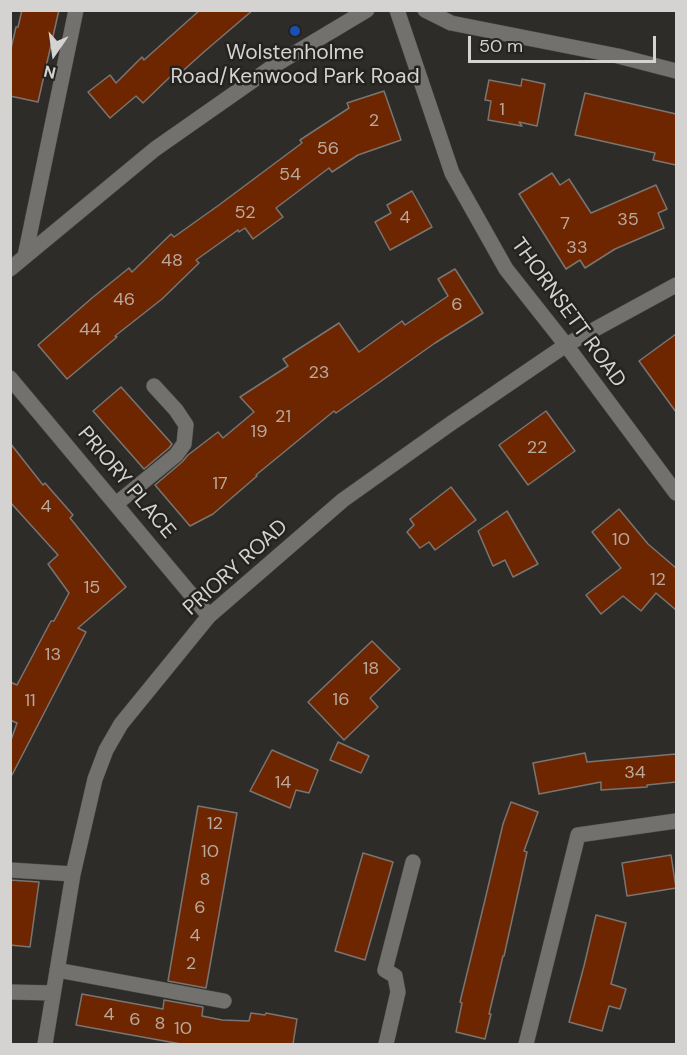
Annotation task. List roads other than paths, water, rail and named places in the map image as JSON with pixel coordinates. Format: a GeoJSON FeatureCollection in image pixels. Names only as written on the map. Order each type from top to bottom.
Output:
{"type":"FeatureCollection","features":[{"type":"Feature","properties":{"kind":"street"},"geometry":{"type":"LineString","coordinates":[[25,256],[76,10]]}},
{"type":"Feature","properties":{"kind":"street"},"geometry":{"type":"LineString","coordinates":[[10,269],[155,149],[276,65],[367,10]]}},
{"type":"Feature","properties":{"kind":"street","name":"THORNSETT ROAD"},"geometry":{"type":"LineString","coordinates":[[397,10],[452,173],[506,269],[566,345],[676,493]]}},
{"type":"Feature","properties":{"kind":"street"},"geometry":{"type":"LineString","coordinates":[[425,10],[451,22],[618,56],[676,71]]}},
{"type":"Feature","properties":{"kind":"street","name":"PRIORY ROAD"},"geometry":{"type":"LineString","coordinates":[[45,1044],[73,874],[95,779],[106,750],[121,724],[209,616],[343,500],[450,424],[566,345],[676,285]]}},
{"type":"Feature","properties":{"kind":"street","name":"PRIORY PLACE"},"geometry":{"type":"LineString","coordinates":[[10,378],[209,616]]}},
{"type":"Feature","properties":{"kind":"street"},"geometry":{"type":"LineString","coordinates":[[116,504],[176,455],[184,444],[186,425],[154,386]]}},
{"type":"Feature","properties":{"kind":"street"},"geometry":{"type":"LineString","coordinates":[[526,1044],[578,835],[676,821]]}},
{"type":"Feature","properties":{"kind":"street"},"geometry":{"type":"LineString","coordinates":[[386,1044],[398,992],[395,976],[386,970],[413,862]]}},
{"type":"Feature","properties":{"kind":"street"},"geometry":{"type":"LineString","coordinates":[[10,870],[73,874]]}},
{"type":"Feature","properties":{"kind":"street"},"geometry":{"type":"LineString","coordinates":[[57,970],[224,1001]]}},
{"type":"Feature","properties":{"kind":"street"},"geometry":{"type":"LineString","coordinates":[[10,992],[53,993]]}},
{"type":"Feature","properties":{"kind":"place","name":"Wolstenholme Road/Kenwood Park Road"},"geometry":{"type":"Point","coordinates":[295,31]}}]}
